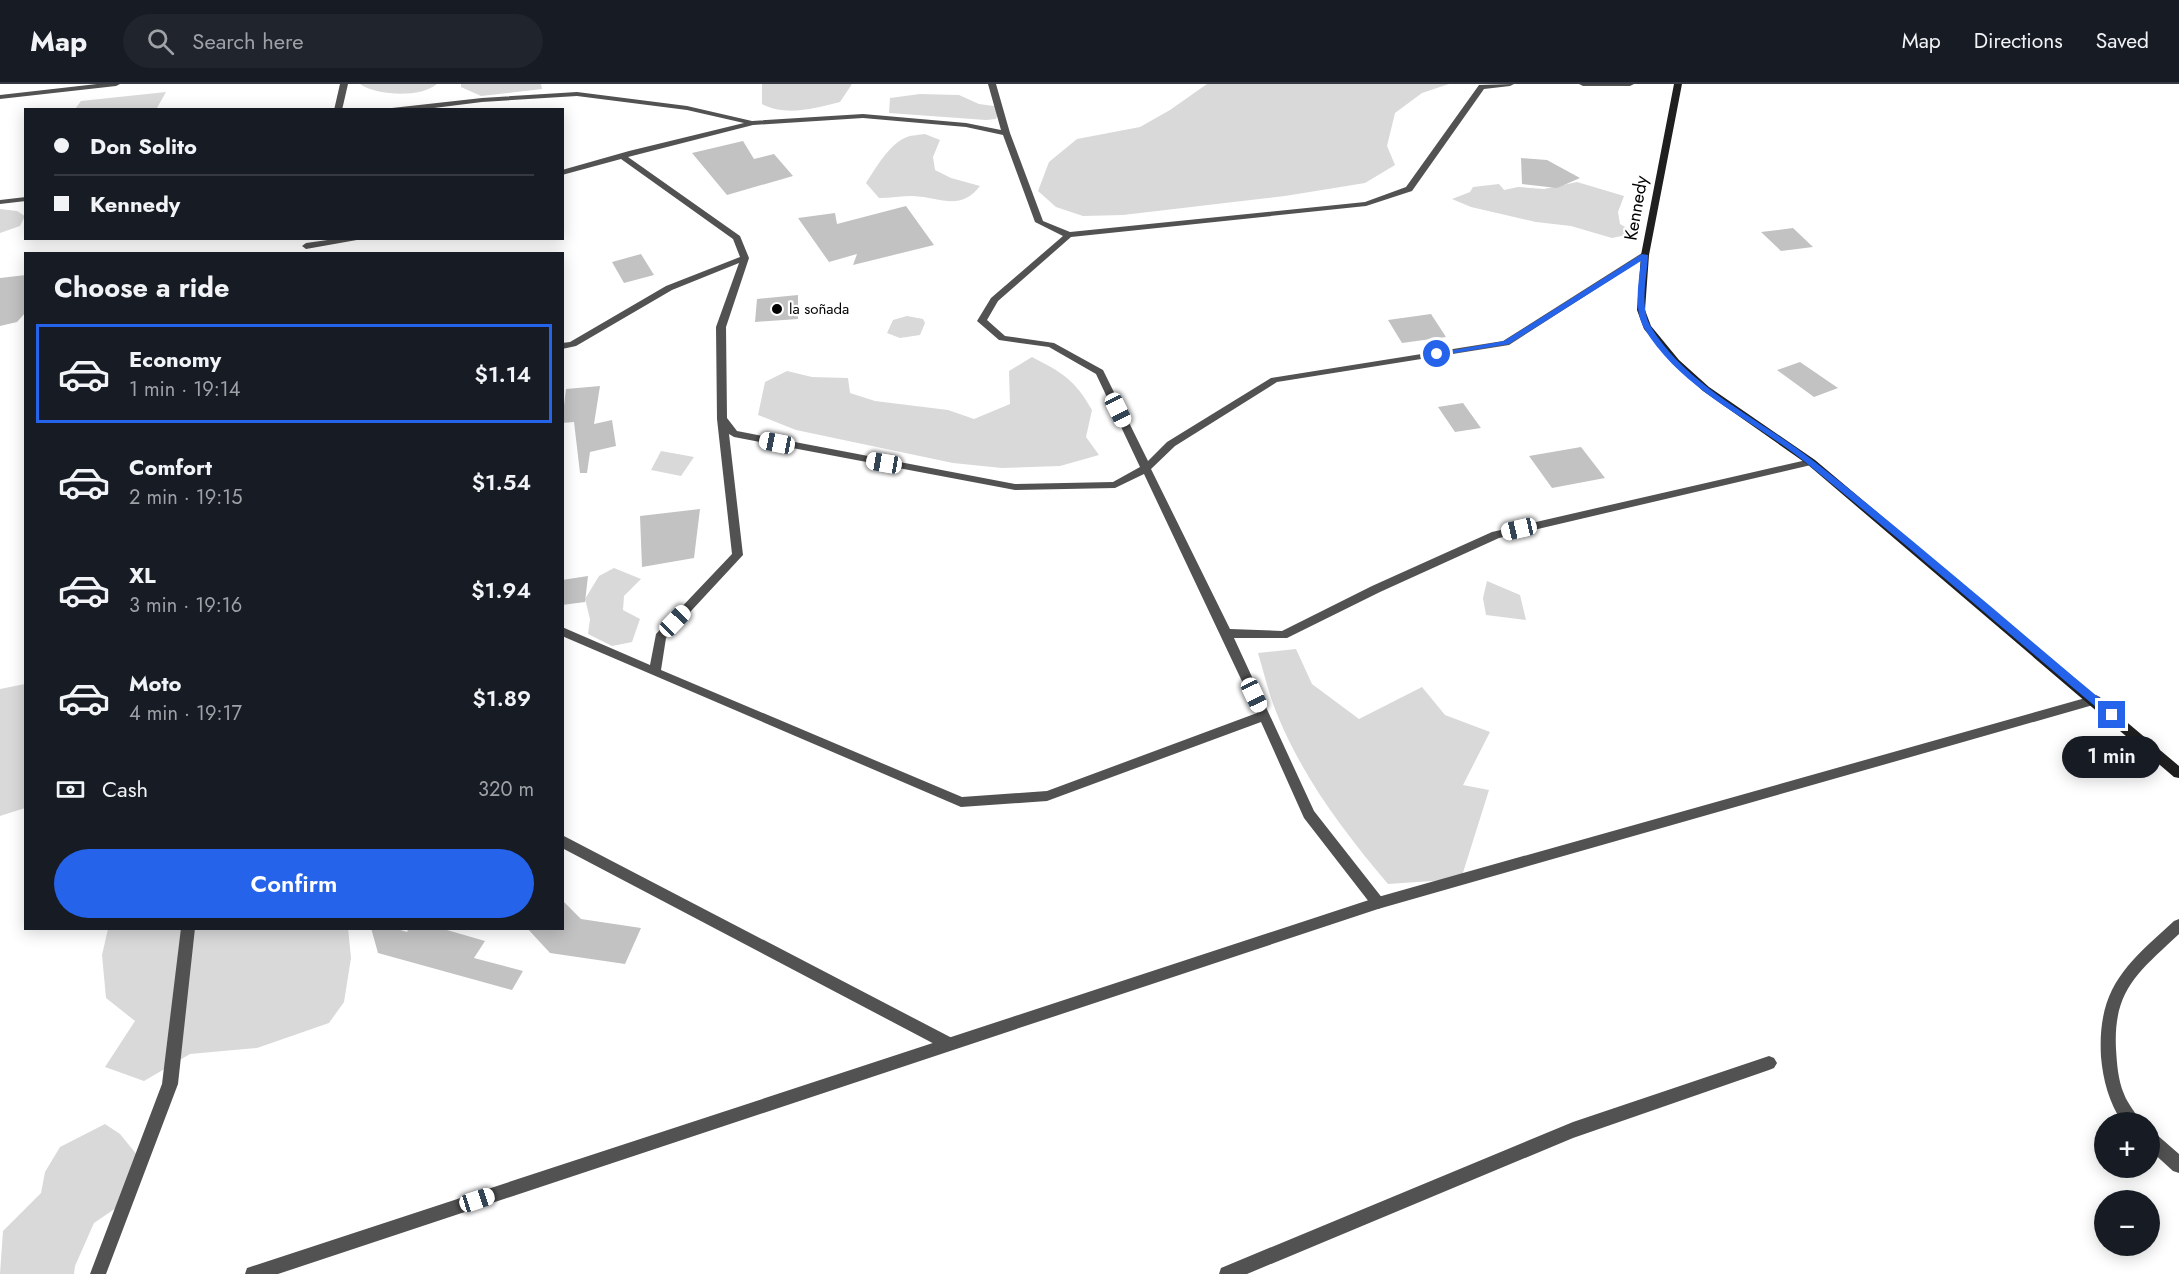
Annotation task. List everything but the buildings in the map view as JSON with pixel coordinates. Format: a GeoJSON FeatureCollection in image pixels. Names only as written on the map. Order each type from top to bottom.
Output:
{"type":"FeatureCollection","features":[{"type":"Feature","properties":{"kind":"main road","name":"Kennedy"},"geometry":{"type":"LineString","coordinates":[[1677,84],[1645,255],[1641,310],[1647,327],[1676,362],[1706,389],[1811,462],[2096,700],[2179,773]]}},
{"type":"Feature","properties":{"kind":"street"},"geometry":{"type":"LineString","coordinates":[[0,97],[116,84]]}},
{"type":"Feature","properties":{"kind":"street"},"geometry":{"type":"LineString","coordinates":[[338,108],[344,84]]}},
{"type":"Feature","properties":{"kind":"street"},"geometry":{"type":"LineString","coordinates":[[992,84],[1006,134],[1040,222],[1069,235],[1366,204],[1409,189],[1482,87],[1510,84]]}},
{"type":"Feature","properties":{"kind":"street"},"geometry":{"type":"LineString","coordinates":[[1583,84],[1630,84]]}},
{"type":"Feature","properties":{"kind":"street"},"geometry":{"type":"LineString","coordinates":[[412,108],[482,100],[577,94],[687,108],[753,123]]}},
{"type":"Feature","properties":{"kind":"street"},"geometry":{"type":"LineString","coordinates":[[564,172],[753,123],[863,116],[966,125],[1006,134]]}},
{"type":"Feature","properties":{"kind":"street"},"geometry":{"type":"LineString","coordinates":[[622,156],[737,238],[745,258],[721,327],[722,418],[738,555],[660,637],[655,672]]}},
{"type":"Feature","properties":{"kind":"street"},"geometry":{"type":"LineString","coordinates":[[0,202],[24,199]]}},
{"type":"Feature","properties":{"kind":"street"},"geometry":{"type":"LineString","coordinates":[[1069,235],[994,300],[982,321],[1002,338],[1051,345],[1100,372],[1226,633],[1309,814],[1378,903]]}},
{"type":"Feature","properties":{"kind":"street"},"geometry":{"type":"LineString","coordinates":[[306,246],[350,240]]}},
{"type":"Feature","properties":{"kind":"street"},"geometry":{"type":"LineString","coordinates":[[722,418],[734,434],[1015,487],[1115,485],[1146,468],[1171,444],[1274,380],[1506,343],[1645,255]]}},
{"type":"Feature","properties":{"kind":"street"},"geometry":{"type":"LineString","coordinates":[[564,346],[573,344],[669,288],[745,258]]}},
{"type":"Feature","properties":{"kind":"street"},"geometry":{"type":"LineString","coordinates":[[1226,633],[1283,635],[1376,589],[1496,535],[1811,462]]}},
{"type":"Feature","properties":{"kind":"street"},"geometry":{"type":"LineString","coordinates":[[564,632],[961,802],[1047,796],[1263,716]]}},
{"type":"Feature","properties":{"kind":"street"},"geometry":{"type":"LineString","coordinates":[[253,1274],[947,1043],[1378,903],[2096,700]]}},
{"type":"Feature","properties":{"kind":"street"},"geometry":{"type":"LineString","coordinates":[[564,842],[947,1043]]}},
{"type":"Feature","properties":{"kind":"street"},"geometry":{"type":"LineString","coordinates":[[2124,1112],[2111,1082],[2108,1039],[2113,1003],[2128,976],[2179,925]]}},
{"type":"Feature","properties":{"kind":"street"},"geometry":{"type":"LineString","coordinates":[[98,1274],[170,1084],[188,930]]}},
{"type":"Feature","properties":{"kind":"street"},"geometry":{"type":"LineString","coordinates":[[1227,1274],[1573,1130],[1769,1063]]}},
{"type":"Feature","properties":{"kind":"street"},"geometry":{"type":"LineString","coordinates":[[2160,1149],[2179,1165]]}},
{"type":"Feature","properties":{"kind":"shaded area"},"geometry":{"type":"Polygon","coordinates":[[[360,84],[437,84],[421,92],[399,94],[377,91],[360,84]]]}},
{"type":"Feature","properties":{"kind":"shaded area"},"geometry":{"type":"Polygon","coordinates":[[[461,84],[541,84],[542,89],[481,96],[461,87],[461,84]]]}},
{"type":"Feature","properties":{"kind":"shaded area"},"geometry":{"type":"Polygon","coordinates":[[[762,84],[852,84],[840,102],[791,111],[762,104],[762,84]]]}},
{"type":"Feature","properties":{"kind":"shaded area"},"geometry":{"type":"Polygon","coordinates":[[[1207,84],[1449,84],[1422,93],[1395,113],[1387,146],[1395,165],[1365,183],[1285,196],[1123,215],[1083,216],[1056,207],[1038,191],[1049,162],[1077,139],[1140,127],[1170,110],[1207,84]]]}},
{"type":"Feature","properties":{"kind":"shaded area"},"geometry":{"type":"Polygon","coordinates":[[[166,92],[157,108],[76,108],[81,101],[166,92]]]}},
{"type":"Feature","properties":{"kind":"shaded area"},"geometry":{"type":"Polygon","coordinates":[[[920,94],[959,95],[979,104],[1001,107],[996,119],[986,120],[889,113],[890,98],[920,94]]]}},
{"type":"Feature","properties":{"kind":"shaded area"},"geometry":{"type":"Polygon","coordinates":[[[925,134],[940,140],[933,157],[935,170],[951,178],[980,186],[965,199],[957,201],[913,196],[879,198],[866,183],[879,164],[900,140],[925,134]]]}},
{"type":"Feature","properties":{"kind":"shaded area"},"geometry":{"type":"Polygon","coordinates":[[[1577,182],[1624,196],[1618,212],[1620,224],[1636,233],[1612,238],[1571,226],[1536,222],[1471,207],[1452,199],[1470,192],[1473,187],[1499,184],[1504,190],[1518,187],[1544,189],[1577,182]]]}},
{"type":"Feature","properties":{"kind":"shaded area"},"geometry":{"type":"Polygon","coordinates":[[[0,209],[17,211],[24,215],[20,226],[0,233],[0,209]]]}},
{"type":"Feature","properties":{"kind":"shaded area"},"geometry":{"type":"Polygon","coordinates":[[[907,316],[923,319],[925,323],[920,335],[900,338],[887,333],[893,320],[907,316]]]}},
{"type":"Feature","properties":{"kind":"shaded area"},"geometry":{"type":"Polygon","coordinates":[[[1032,357],[1067,378],[1080,391],[1092,410],[1086,437],[1099,455],[1060,466],[1002,468],[953,463],[796,430],[758,415],[765,382],[787,371],[812,377],[848,378],[850,393],[875,401],[948,410],[974,419],[1010,404],[1009,371],[1032,357]]]}},
{"type":"Feature","properties":{"kind":"shaded area"},"geometry":{"type":"Polygon","coordinates":[[[661,451],[694,457],[681,476],[651,470],[661,451]]]}},
{"type":"Feature","properties":{"kind":"shaded area"},"geometry":{"type":"Polygon","coordinates":[[[614,568],[641,579],[624,596],[623,610],[640,619],[632,642],[612,646],[588,634],[590,619],[585,599],[599,576],[614,568]]]}},
{"type":"Feature","properties":{"kind":"shaded area"},"geometry":{"type":"Polygon","coordinates":[[[1487,581],[1520,595],[1526,620],[1486,615],[1483,598],[1487,581]]]}},
{"type":"Feature","properties":{"kind":"shaded area"},"geometry":{"type":"Polygon","coordinates":[[[1296,649],[1312,684],[1359,719],[1422,687],[1445,715],[1490,732],[1463,785],[1489,790],[1461,879],[1388,884],[1340,824],[1312,782],[1287,738],[1258,653],[1296,649]]]}},
{"type":"Feature","properties":{"kind":"shaded area"},"geometry":{"type":"Polygon","coordinates":[[[24,684],[24,808],[0,816],[0,689],[24,684]]]}},
{"type":"Feature","properties":{"kind":"shaded area"},"geometry":{"type":"Polygon","coordinates":[[[108,930],[348,930],[351,958],[344,1002],[329,1023],[257,1048],[190,1054],[144,1081],[105,1067],[135,1021],[106,998],[102,955],[108,930]]]}},
{"type":"Feature","properties":{"kind":"shaded area"},"geometry":{"type":"Polygon","coordinates":[[[105,1124],[120,1134],[142,1161],[132,1197],[94,1223],[75,1266],[74,1274],[0,1274],[3,1231],[41,1193],[45,1172],[60,1147],[105,1124]]]}},
{"type":"Feature","properties":{"kind":"place","name":"la soñada"},"geometry":{"type":"Point","coordinates":[777,309]}},
{"type":"Feature","properties":{"kind":"route"},"geometry":{"type":"LineString","coordinates":[[1437,354],[1506,343],[1645,255],[1641,310],[1647,327],[1676,362],[1706,389],[1811,462],[2112,715]]}}]}
